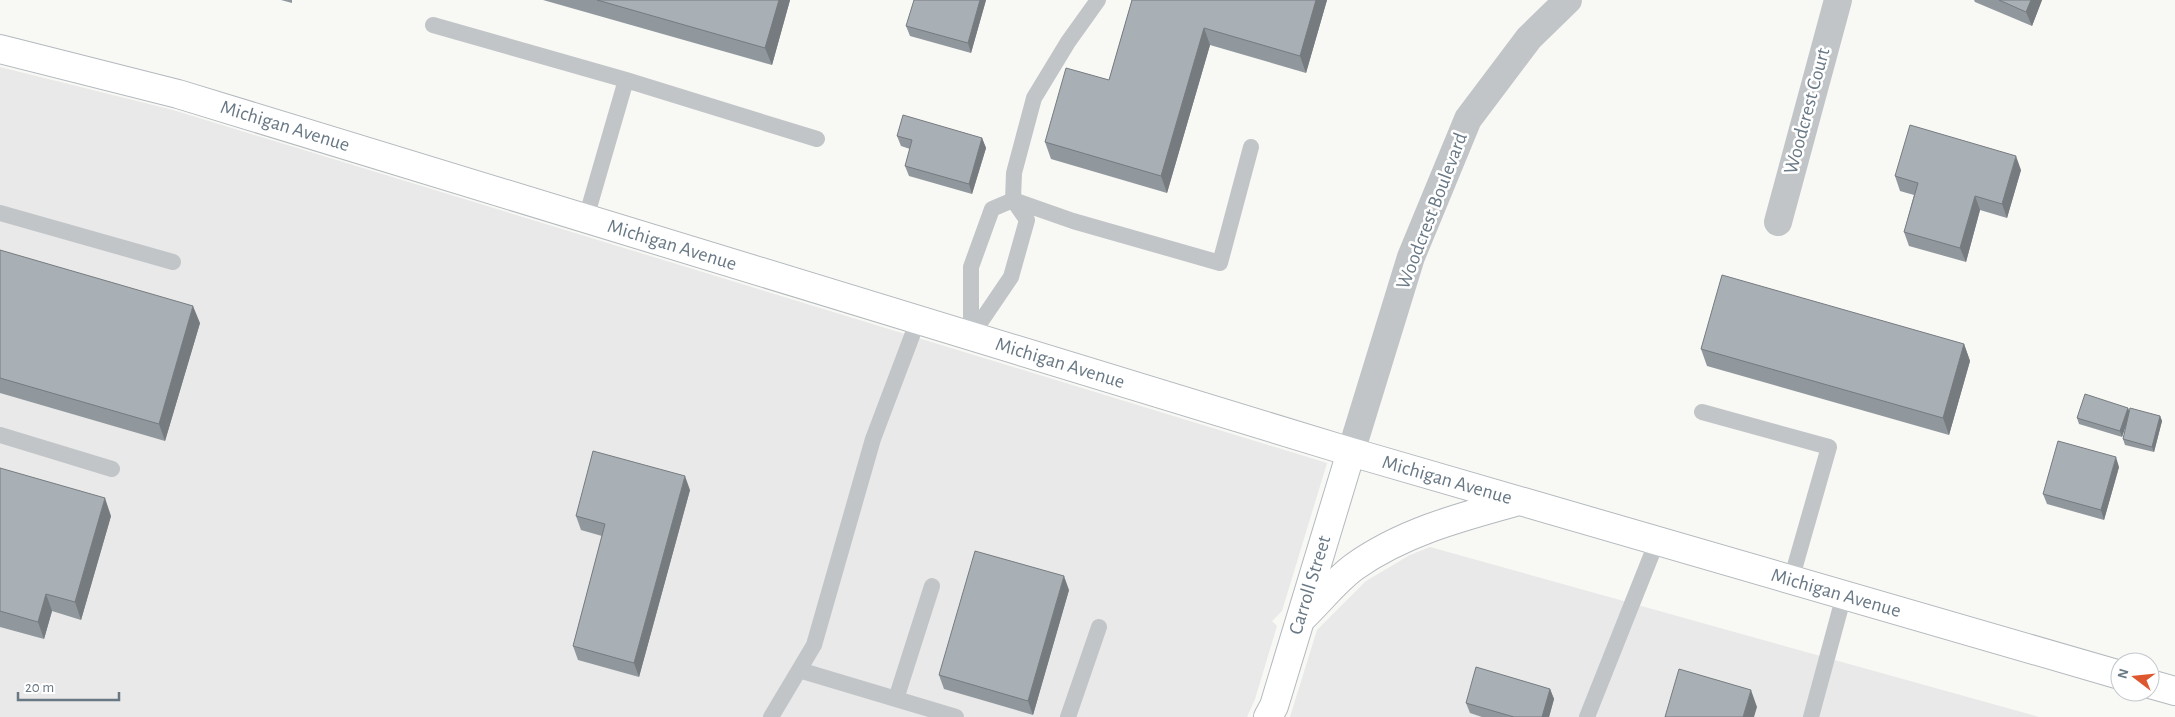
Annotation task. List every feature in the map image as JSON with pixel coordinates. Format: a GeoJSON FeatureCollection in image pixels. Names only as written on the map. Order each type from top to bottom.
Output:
{"type":"FeatureCollection","features":[{"type":"Feature","properties":{"kind":"main road","name":"Michigan Avenue"},"geometry":{"type":"LineString","coordinates":[[0,49],[178,94],[1350,452],[2110,672]]}},
{"type":"Feature","properties":{"kind":"main road","name":"Carroll Street"},"geometry":{"type":"LineString","coordinates":[[1268,717],[1274,706],[1350,452]]}},
{"type":"Feature","properties":{"kind":"main road"},"geometry":{"type":"LineString","coordinates":[[1299,621],[1352,568],[1399,539],[1448,521],[1519,500]]}},
{"type":"Feature","properties":{"kind":"main road"},"geometry":{"type":"LineString","coordinates":[[2160,687],[2175,691]]}},
{"type":"Feature","properties":{"kind":"street","name":"Woodcrest Boulevard"},"geometry":{"type":"LineString","coordinates":[[1350,452],[1411,257],[1468,119],[1529,38],[1568,0]]}},
{"type":"Feature","properties":{"kind":"street","name":"Woodcrest Court"},"geometry":{"type":"LineString","coordinates":[[1778,222],[1838,0]]}},
{"type":"Feature","properties":{"kind":"lane"},"geometry":{"type":"LineString","coordinates":[[972,336],[1011,277],[1027,220],[1013,200],[1014,173],[1034,98],[1068,42],[1098,0]]}},
{"type":"Feature","properties":{"kind":"lane"},"geometry":{"type":"LineString","coordinates":[[433,25],[626,80],[817,138]]}},
{"type":"Feature","properties":{"kind":"lane"},"geometry":{"type":"LineString","coordinates":[[586,218],[626,80]]}},
{"type":"Feature","properties":{"kind":"lane"},"geometry":{"type":"LineString","coordinates":[[972,336],[971,267],[992,209],[1013,200],[1073,221],[1220,263],[1251,147]]}},
{"type":"Feature","properties":{"kind":"lane"},"geometry":{"type":"LineString","coordinates":[[0,213],[173,262]]}},
{"type":"Feature","properties":{"kind":"lane"},"geometry":{"type":"LineString","coordinates":[[771,717],[814,645],[873,439],[918,320]]}},
{"type":"Feature","properties":{"kind":"lane"},"geometry":{"type":"LineString","coordinates":[[1702,412],[1829,447],[1791,580]]}},
{"type":"Feature","properties":{"kind":"lane"},"geometry":{"type":"LineString","coordinates":[[0,435],[112,469]]}},
{"type":"Feature","properties":{"kind":"lane"},"geometry":{"type":"LineString","coordinates":[[1587,717],[1657,540]]}},
{"type":"Feature","properties":{"kind":"lane"},"geometry":{"type":"LineString","coordinates":[[896,699],[932,586]]}},
{"type":"Feature","properties":{"kind":"lane"},"geometry":{"type":"LineString","coordinates":[[1811,717],[1844,595]]}},
{"type":"Feature","properties":{"kind":"lane"},"geometry":{"type":"LineString","coordinates":[[1068,717],[1099,627]]}},
{"type":"Feature","properties":{"kind":"lane"},"geometry":{"type":"LineString","coordinates":[[799,670],[956,717]]}},
{"type":"Feature","properties":{"kind":"shaded area"},"geometry":{"type":"Polygon","coordinates":[[[0,67],[173,110],[1327,463],[1282,611],[1272,621],[1277,626],[1255,699],[1247,717],[0,717],[0,67]]]}},
{"type":"Feature","properties":{"kind":"shaded area"},"geometry":{"type":"Polygon","coordinates":[[[1430,547],[2039,717],[1290,717],[1317,630],[1366,581],[1410,555],[1430,547]]]}},
{"type":"Feature","properties":{"kind":"building"},"geometry":{"type":"Polygon","coordinates":[[[597,0],[779,0],[765,48],[597,0]]]}},
{"type":"Feature","properties":{"kind":"building"},"geometry":{"type":"Polygon","coordinates":[[[914,0],[980,0],[968,43],[906,26],[914,0]]]}},
{"type":"Feature","properties":{"kind":"building"},"geometry":{"type":"Polygon","coordinates":[[[1132,0],[1316,0],[1300,56],[1204,28],[1161,176],[1045,142],[1066,68],[1109,80],[1132,0]]]}},
{"type":"Feature","properties":{"kind":"building"},"geometry":{"type":"Polygon","coordinates":[[[1999,0],[2031,0],[2026,12],[1999,0]]]}},
{"type":"Feature","properties":{"kind":"building"},"geometry":{"type":"Polygon","coordinates":[[[903,115],[982,138],[969,184],[905,166],[912,140],[897,136],[903,115]]]}},
{"type":"Feature","properties":{"kind":"building"},"geometry":{"type":"Polygon","coordinates":[[[1910,125],[2016,156],[2002,204],[1975,196],[1960,248],[1904,232],[1918,183],[1895,176],[1910,125]]]}},
{"type":"Feature","properties":{"kind":"building"},"geometry":{"type":"Polygon","coordinates":[[[0,250],[193,306],[159,424],[0,378],[0,250]]]}},
{"type":"Feature","properties":{"kind":"building"},"geometry":{"type":"Polygon","coordinates":[[[1722,275],[1964,344],[1943,418],[1701,349],[1722,275]]]}},
{"type":"Feature","properties":{"kind":"building"},"geometry":{"type":"Polygon","coordinates":[[[2085,394],[2128,408],[2120,431],[2077,418],[2085,394]]]}},
{"type":"Feature","properties":{"kind":"building"},"geometry":{"type":"Polygon","coordinates":[[[2130,408],[2160,416],[2152,447],[2123,439],[2130,408]]]}},
{"type":"Feature","properties":{"kind":"building"},"geometry":{"type":"Polygon","coordinates":[[[2058,441],[2116,457],[2101,510],[2043,494],[2058,441]]]}},
{"type":"Feature","properties":{"kind":"building"},"geometry":{"type":"Polygon","coordinates":[[[593,451],[685,476],[634,663],[573,646],[605,524],[576,516],[593,451]]]}},
{"type":"Feature","properties":{"kind":"building"},"geometry":{"type":"Polygon","coordinates":[[[0,468],[105,498],[75,602],[46,594],[38,622],[0,611],[0,468]]]}},
{"type":"Feature","properties":{"kind":"building"},"geometry":{"type":"Polygon","coordinates":[[[975,551],[1064,576],[1028,701],[939,675],[975,551]]]}},
{"type":"Feature","properties":{"kind":"building"},"geometry":{"type":"Polygon","coordinates":[[[1476,667],[1550,689],[1542,717],[1514,717],[1466,703],[1476,667]]]}},
{"type":"Feature","properties":{"kind":"building"},"geometry":{"type":"Polygon","coordinates":[[[1679,669],[1751,690],[1743,717],[1665,717],[1679,669]]]}}]}
